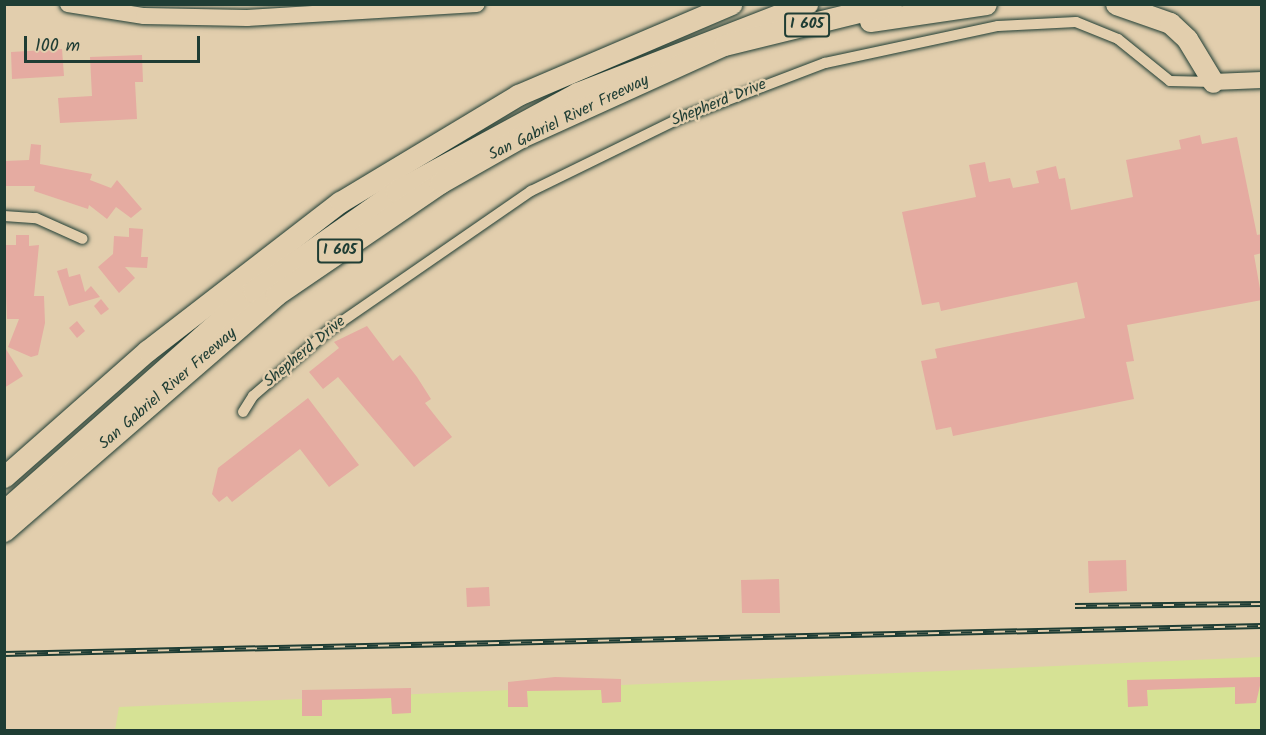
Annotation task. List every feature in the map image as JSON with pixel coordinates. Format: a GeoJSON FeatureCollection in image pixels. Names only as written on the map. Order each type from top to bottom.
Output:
{"type":"FeatureCollection","features":[{"type":"Feature","properties":{"kind":"highway","name":"I 605"},"geometry":{"type":"LineString","coordinates":[[4,477],[147,351],[340,202],[518,95],[731,4]]}},
{"type":"Feature","properties":{"kind":"highway"},"geometry":{"type":"LineString","coordinates":[[4,497],[202,324],[331,226],[414,173],[607,71],[781,4]]}},
{"type":"Feature","properties":{"kind":"highway"},"geometry":{"type":"LineString","coordinates":[[4,511],[254,291],[396,191],[577,93],[807,4]]}},
{"type":"Feature","properties":{"kind":"highway","name":"San Gabriel River Freeway"},"geometry":{"type":"LineString","coordinates":[[4,531],[276,295],[440,183],[521,137],[724,45],[891,4]]}},
{"type":"Feature","properties":{"kind":"highway"},"geometry":{"type":"LineString","coordinates":[[724,45],[986,4]]}},
{"type":"Feature","properties":{"kind":"highway"},"geometry":{"type":"LineString","coordinates":[[1116,4],[1170,24],[1187,39],[1213,82]]}},
{"type":"Feature","properties":{"kind":"main road"},"geometry":{"type":"LineString","coordinates":[[68,4],[144,16],[247,18],[477,4]]}},
{"type":"Feature","properties":{"kind":"main road","name":"Shepherd Drive"},"geometry":{"type":"LineString","coordinates":[[1213,82],[1262,80]]}},
{"type":"Feature","properties":{"kind":"street","name":"Shepherd Drive"},"geometry":{"type":"LineString","coordinates":[[243,412],[253,396],[328,331],[531,191],[678,119],[825,63],[998,26],[1076,22],[1118,39],[1170,81],[1213,82]]}},
{"type":"Feature","properties":{"kind":"street"},"geometry":{"type":"LineString","coordinates":[[4,216],[36,218],[83,239]]}},
{"type":"Feature","properties":{"kind":"green space"},"geometry":{"type":"Polygon","coordinates":[[[1261,657],[1261,730],[115,730],[119,707],[1261,657]]]}},
{"type":"Feature","properties":{"kind":"building"},"geometry":{"type":"Polygon","coordinates":[[[62,49],[64,76],[12,79],[11,52],[62,49]]]}},
{"type":"Feature","properties":{"kind":"building"},"geometry":{"type":"Polygon","coordinates":[[[142,55],[143,82],[135,82],[137,119],[60,123],[58,98],[92,96],[90,57],[142,55]]]}},
{"type":"Feature","properties":{"kind":"building"},"geometry":{"type":"Polygon","coordinates":[[[1200,135],[1202,144],[1237,137],[1257,235],[1262,234],[1262,253],[1254,255],[1262,300],[1127,325],[1134,361],[1126,362],[1134,399],[953,436],[951,427],[936,430],[921,361],[937,358],[935,349],[1085,318],[1077,282],[941,311],[939,302],[922,305],[902,212],[976,197],[969,165],[985,162],[989,182],[1010,178],[1013,188],[1039,183],[1036,171],[1056,166],[1059,179],[1065,178],[1071,210],[1133,197],[1126,160],[1181,149],[1179,140],[1200,135]]]}},
{"type":"Feature","properties":{"kind":"building"},"geometry":{"type":"Polygon","coordinates":[[[31,144],[41,145],[40,164],[92,174],[90,180],[111,188],[117,180],[142,209],[131,218],[116,207],[107,219],[89,205],[88,209],[34,191],[35,186],[5,186],[5,161],[29,160],[31,144]]]}},
{"type":"Feature","properties":{"kind":"building"},"geometry":{"type":"Polygon","coordinates":[[[129,228],[143,229],[141,257],[148,257],[147,268],[125,267],[135,278],[119,293],[98,267],[113,254],[114,236],[129,237],[129,228]]]}},
{"type":"Feature","properties":{"kind":"building"},"geometry":{"type":"Polygon","coordinates":[[[16,235],[29,235],[29,246],[39,245],[34,296],[44,296],[45,323],[38,355],[31,357],[8,347],[19,319],[7,319],[4,245],[16,245],[16,235]]]}},
{"type":"Feature","properties":{"kind":"building"},"geometry":{"type":"Polygon","coordinates":[[[67,268],[69,277],[80,274],[85,292],[91,286],[100,297],[69,306],[57,271],[67,268]]]}},
{"type":"Feature","properties":{"kind":"building"},"geometry":{"type":"Polygon","coordinates":[[[101,299],[109,309],[101,315],[94,306],[101,299]]]}},
{"type":"Feature","properties":{"kind":"building"},"geometry":{"type":"Polygon","coordinates":[[[77,321],[85,331],[77,338],[69,328],[77,321]]]}},
{"type":"Feature","properties":{"kind":"building"},"geometry":{"type":"Polygon","coordinates":[[[367,326],[393,361],[400,355],[417,377],[431,399],[425,403],[452,437],[414,467],[338,377],[323,389],[309,372],[339,348],[334,342],[367,326]]]}},
{"type":"Feature","properties":{"kind":"building"},"geometry":{"type":"Polygon","coordinates":[[[4,346],[23,376],[4,388],[4,346]]]}},
{"type":"Feature","properties":{"kind":"building"},"geometry":{"type":"Polygon","coordinates":[[[308,398],[359,465],[329,487],[300,449],[232,502],[227,496],[219,502],[212,494],[218,468],[308,398]]]}},
{"type":"Feature","properties":{"kind":"building"},"geometry":{"type":"Polygon","coordinates":[[[1126,560],[1127,591],[1089,593],[1088,561],[1126,560]]]}},
{"type":"Feature","properties":{"kind":"building"},"geometry":{"type":"Polygon","coordinates":[[[779,579],[780,613],[742,613],[741,580],[779,579]]]}},
{"type":"Feature","properties":{"kind":"building"},"geometry":{"type":"Polygon","coordinates":[[[489,587],[490,606],[467,607],[466,588],[489,587]]]}},
{"type":"Feature","properties":{"kind":"building"},"geometry":{"type":"Polygon","coordinates":[[[555,677],[621,679],[621,702],[602,703],[601,690],[527,691],[528,707],[508,707],[508,682],[555,677]]]}},
{"type":"Feature","properties":{"kind":"building"},"geometry":{"type":"Polygon","coordinates":[[[1262,677],[1256,703],[1235,704],[1235,687],[1147,690],[1148,706],[1128,707],[1127,680],[1262,677]]]}},
{"type":"Feature","properties":{"kind":"building"},"geometry":{"type":"Polygon","coordinates":[[[411,688],[411,713],[392,714],[391,698],[322,700],[322,716],[302,716],[302,690],[411,688]]]}},
{"type":"Feature","properties":{"kind":"railway"},"geometry":{"type":"LineString","coordinates":[[1075,606],[1262,604]]}},
{"type":"Feature","properties":{"kind":"railway"},"geometry":{"type":"LineString","coordinates":[[4,654],[1262,626]]}}]}
